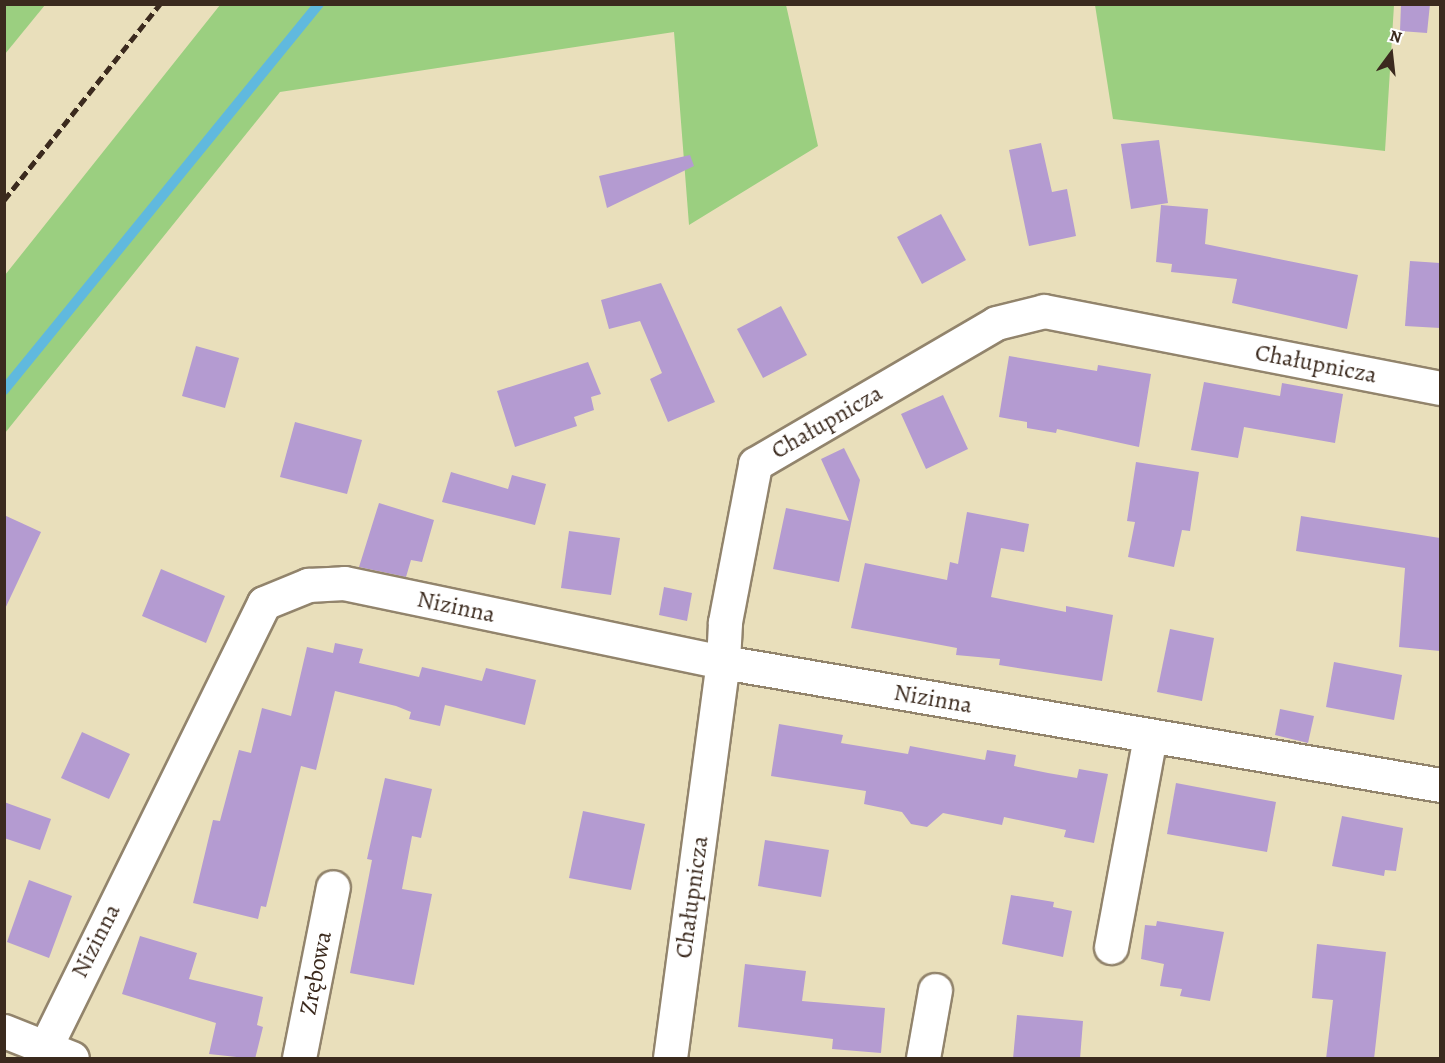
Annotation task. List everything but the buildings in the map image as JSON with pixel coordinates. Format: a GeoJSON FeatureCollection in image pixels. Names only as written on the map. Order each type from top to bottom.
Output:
{"type":"FeatureCollection","features":[{"type":"Feature","properties":{"kind":"street","name":"Chałupnicza"},"geometry":{"type":"LineString","coordinates":[[670,1059],[723,662],[724,621],[754,464],[996,323],[1044,311],[1440,388]]}},
{"type":"Feature","properties":{"kind":"street","name":"Nizinna"},"geometry":{"type":"LineString","coordinates":[[51,1055],[264,603],[308,585],[344,584],[723,662],[1440,785]]}},
{"type":"Feature","properties":{"kind":"street"},"geometry":{"type":"LineString","coordinates":[[1111,947],[1150,737]]}},
{"type":"Feature","properties":{"kind":"street","name":"Zrębowa"},"geometry":{"type":"LineString","coordinates":[[299,1059],[333,886]]}},
{"type":"Feature","properties":{"kind":"street"},"geometry":{"type":"LineString","coordinates":[[923,1059],[935,990]]}},
{"type":"Feature","properties":{"kind":"street"},"geometry":{"type":"LineString","coordinates":[[4,1031],[51,1055]]}},
{"type":"Feature","properties":{"kind":"green space"},"geometry":{"type":"Polygon","coordinates":[[[4,5],[45,5],[5,54],[4,5]]]}},
{"type":"Feature","properties":{"kind":"green space"},"geometry":{"type":"Polygon","coordinates":[[[220,5],[786,5],[818,146],[689,225],[674,32],[280,92],[5,433],[5,275],[220,5]]]}},
{"type":"Feature","properties":{"kind":"green space"},"geometry":{"type":"Polygon","coordinates":[[[1095,5],[1394,5],[1385,151],[1113,119],[1095,5]]]}},
{"type":"Feature","properties":{"kind":"waterway"},"geometry":{"type":"LineString","coordinates":[[4,390],[319,4]]}},
{"type":"Feature","properties":{"kind":"railway"},"geometry":{"type":"LineString","coordinates":[[4,200],[160,4]]}}]}
